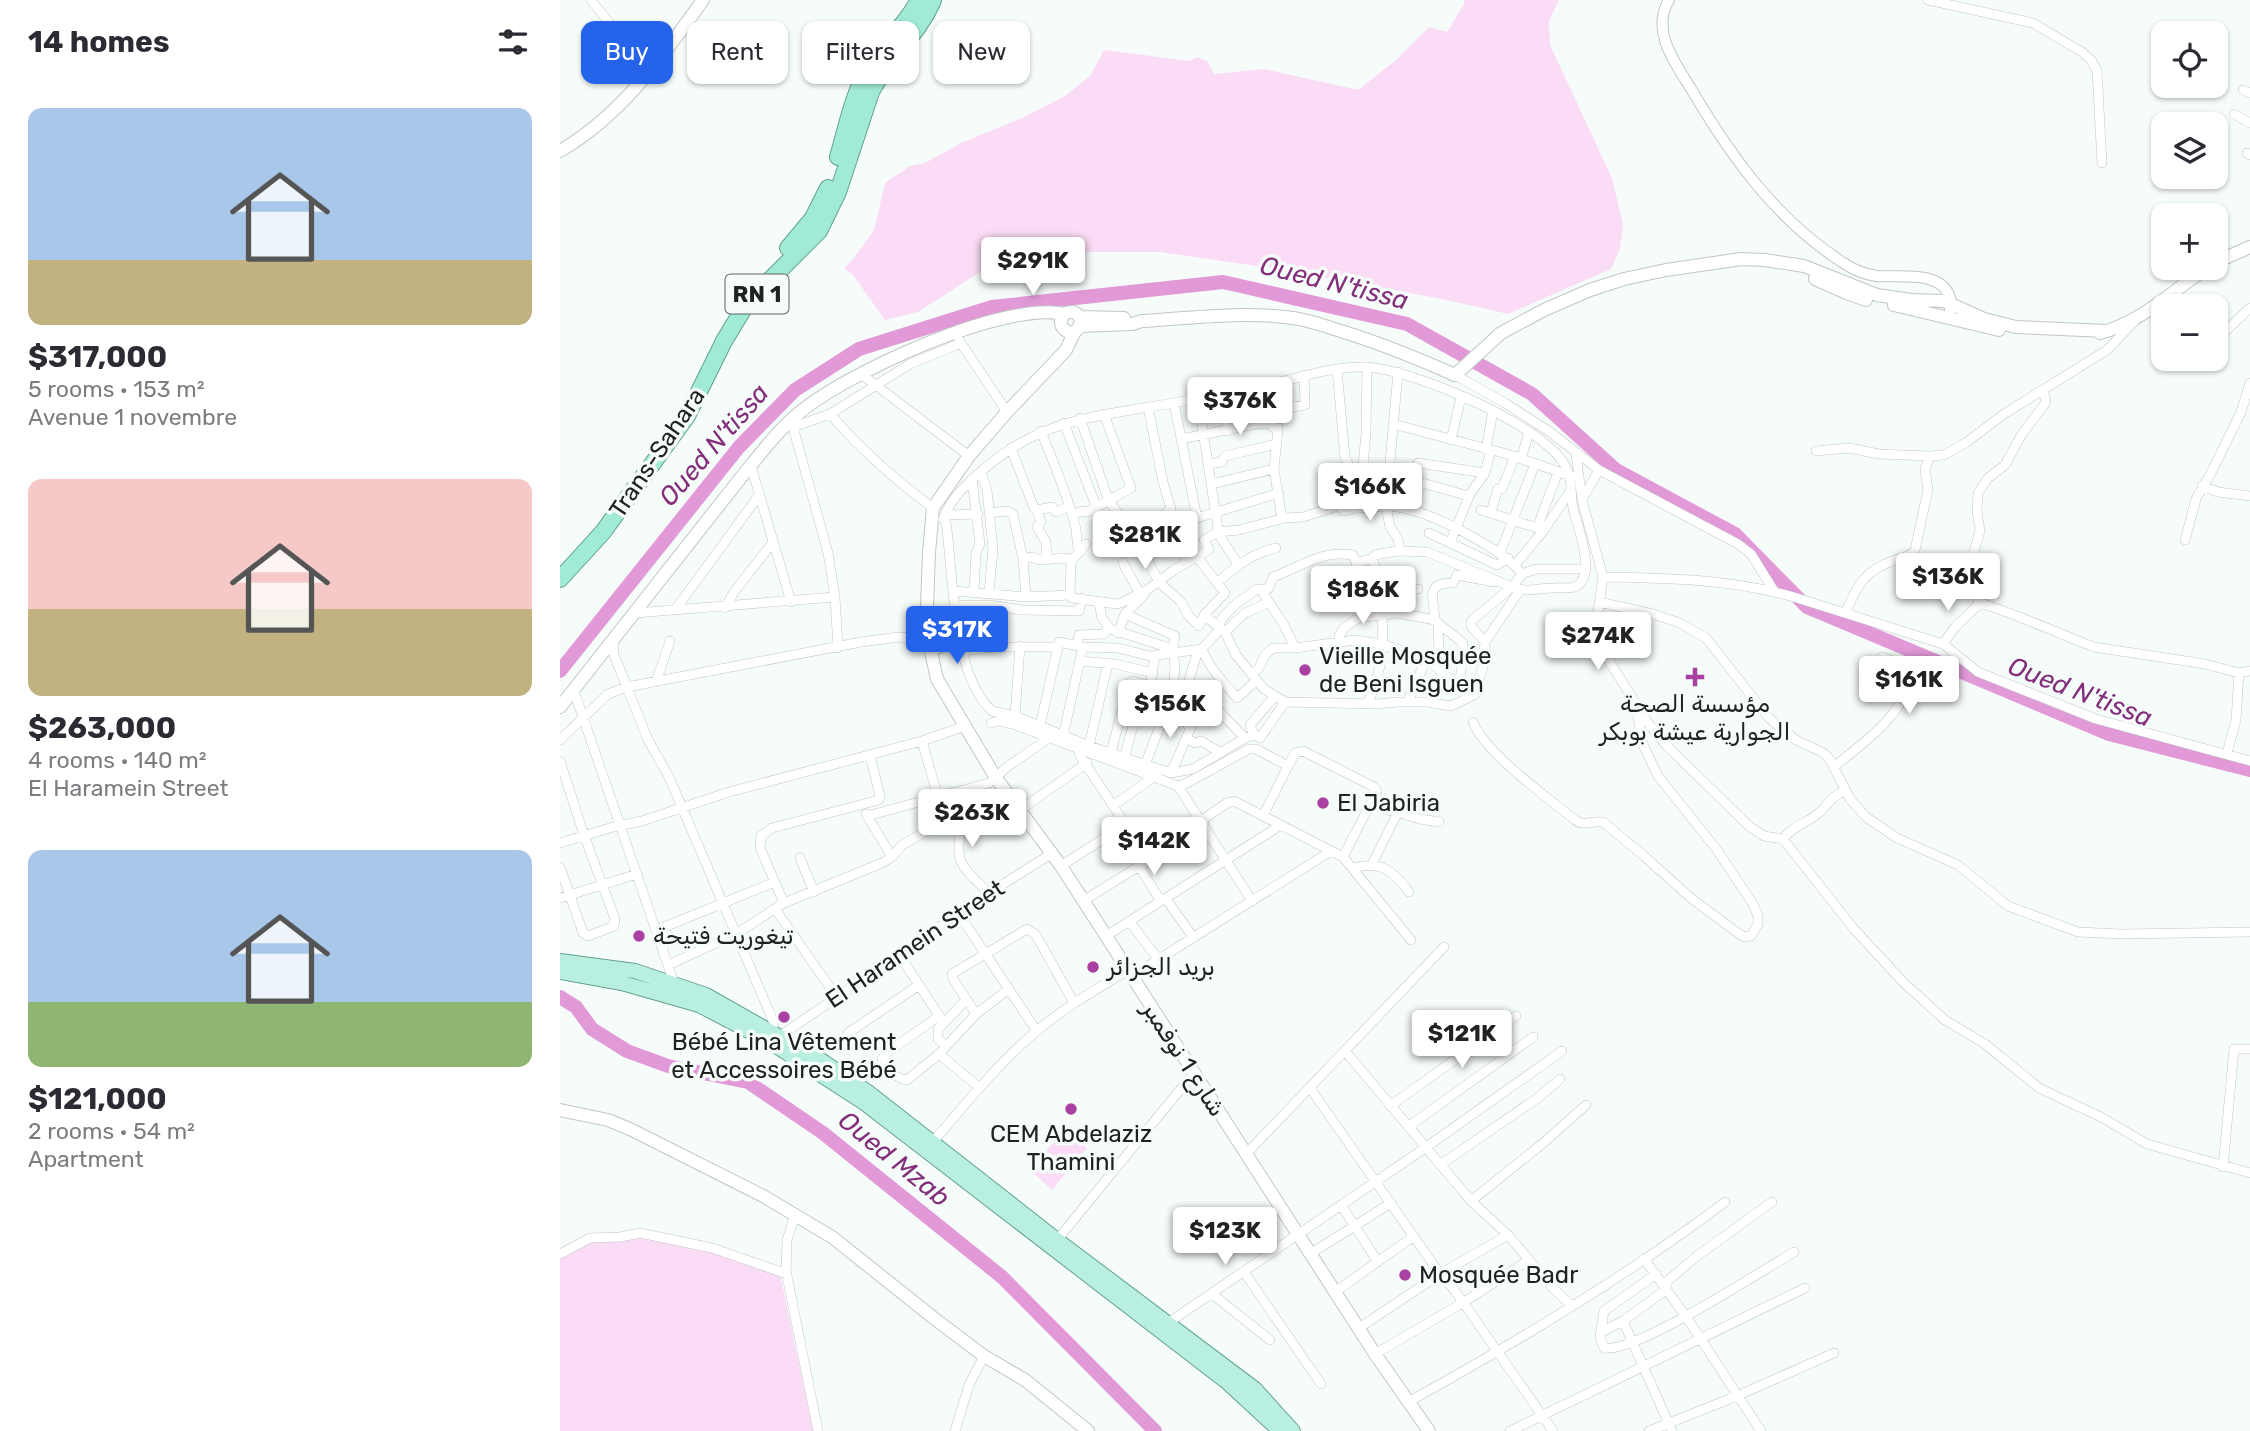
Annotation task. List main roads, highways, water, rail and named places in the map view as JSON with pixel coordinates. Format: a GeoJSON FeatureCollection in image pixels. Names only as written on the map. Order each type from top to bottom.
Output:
{"type":"FeatureCollection","features":[{"type":"Feature","properties":{"kind":"highway","name":"Trans-Sahara"},"geometry":{"type":"LineString","coordinates":[[560,565],[604,514],[682,404],[734,303],[799,237],[813,218],[830,184],[850,109],[862,79],[882,49],[908,20],[919,0]]}},
{"type":"Feature","properties":{"kind":"highway","name":"Trans-Sahara"},"geometry":{"type":"LineString","coordinates":[[560,579],[603,532],[687,416],[723,341],[747,303],[818,231],[838,192],[871,92],[878,78],[922,21],[933,0]]}},
{"type":"Feature","properties":{"kind":"main road"},"geometry":{"type":"LineString","coordinates":[[560,150],[608,117],[649,74],[704,0]]}},
{"type":"Feature","properties":{"kind":"main road"},"geometry":{"type":"LineString","coordinates":[[2228,257],[2250,247]]}},
{"type":"Feature","properties":{"kind":"main road"},"geometry":{"type":"LineString","coordinates":[[560,707],[751,466],[828,392],[861,374],[1003,319],[1071,324],[1132,324],[1142,321],[1224,316],[1299,319],[1412,356],[1455,375],[1501,333],[1544,310],[1624,279],[1699,264],[1741,259],[1765,260],[1809,268],[1877,295],[1934,307],[1946,302],[1949,311],[2024,335],[2082,336],[2106,331],[2138,318],[2190,280]]}},
{"type":"Feature","properties":{"kind":"main road","name":"شارع 1 نوفمبر"},"geometry":{"type":"LineString","coordinates":[[1071,324],[1059,358],[969,456],[936,514],[929,597],[932,638],[942,685],[996,778],[1061,866],[1375,1354],[1429,1431]]}},
{"type":"Feature","properties":{"kind":"main road"},"geometry":{"type":"LineString","coordinates":[[560,961],[635,971],[674,983],[706,995],[773,1036]]}},
{"type":"Feature","properties":{"kind":"main road"},"geometry":{"type":"LineString","coordinates":[[560,972],[622,983],[699,1005],[773,1036],[824,1062],[868,1092],[930,1147],[1228,1383],[1280,1431]]}},
{"type":"Feature","properties":{"kind":"main road"},"geometry":{"type":"LineString","coordinates":[[560,1110],[598,1117],[632,1130],[737,1182],[832,1237],[984,1356],[1025,1380],[1088,1431]]}},
{"type":"Feature","properties":{"kind":"main road"},"geometry":{"type":"LineString","coordinates":[[930,1147],[1255,1389],[1293,1431]]}},
{"type":"Feature","properties":{"kind":"waterway","name":"Oued N'tissa"},"geometry":{"type":"LineString","coordinates":[[560,671],[739,447],[795,390],[859,349],[992,307],[1223,282],[1407,324],[1532,394],[1616,470],[1735,534],[1807,607],[2109,734],[2250,770]]}},
{"type":"Feature","properties":{"kind":"waterway","name":"Oued Mzab"},"geometry":{"type":"LineString","coordinates":[[560,997],[576,1007],[592,1029],[627,1051],[668,1066],[748,1082],[823,1133],[1002,1277],[1155,1431]]}},
{"type":"Feature","properties":{"kind":"place","name":"Vieille Mosquée de Beni Isguen"},"geometry":{"type":"Point","coordinates":[1305,670]}},
{"type":"Feature","properties":{"kind":"place","name":"مؤسسة الصحة الجوارية عيشة بوبكر"},"geometry":{"type":"Point","coordinates":[1695,677]}},
{"type":"Feature","properties":{"kind":"place","name":"El Jabiria"},"geometry":{"type":"Point","coordinates":[1323,803]}},
{"type":"Feature","properties":{"kind":"place","name":"تيغوريت فتيحة"},"geometry":{"type":"Point","coordinates":[639,936]}},
{"type":"Feature","properties":{"kind":"place","name":"بريد الجزائر"},"geometry":{"type":"Point","coordinates":[1093,967]}},
{"type":"Feature","properties":{"kind":"place","name":"Bébé Lina Vêtement et Accessoires Bébé"},"geometry":{"type":"Point","coordinates":[784,1017]}},
{"type":"Feature","properties":{"kind":"place","name":"CEM Abdelaziz Thamini"},"geometry":{"type":"Point","coordinates":[1071,1109]}},
{"type":"Feature","properties":{"kind":"place","name":"Mosquée Badr"},"geometry":{"type":"Point","coordinates":[1405,1275]}}]}
